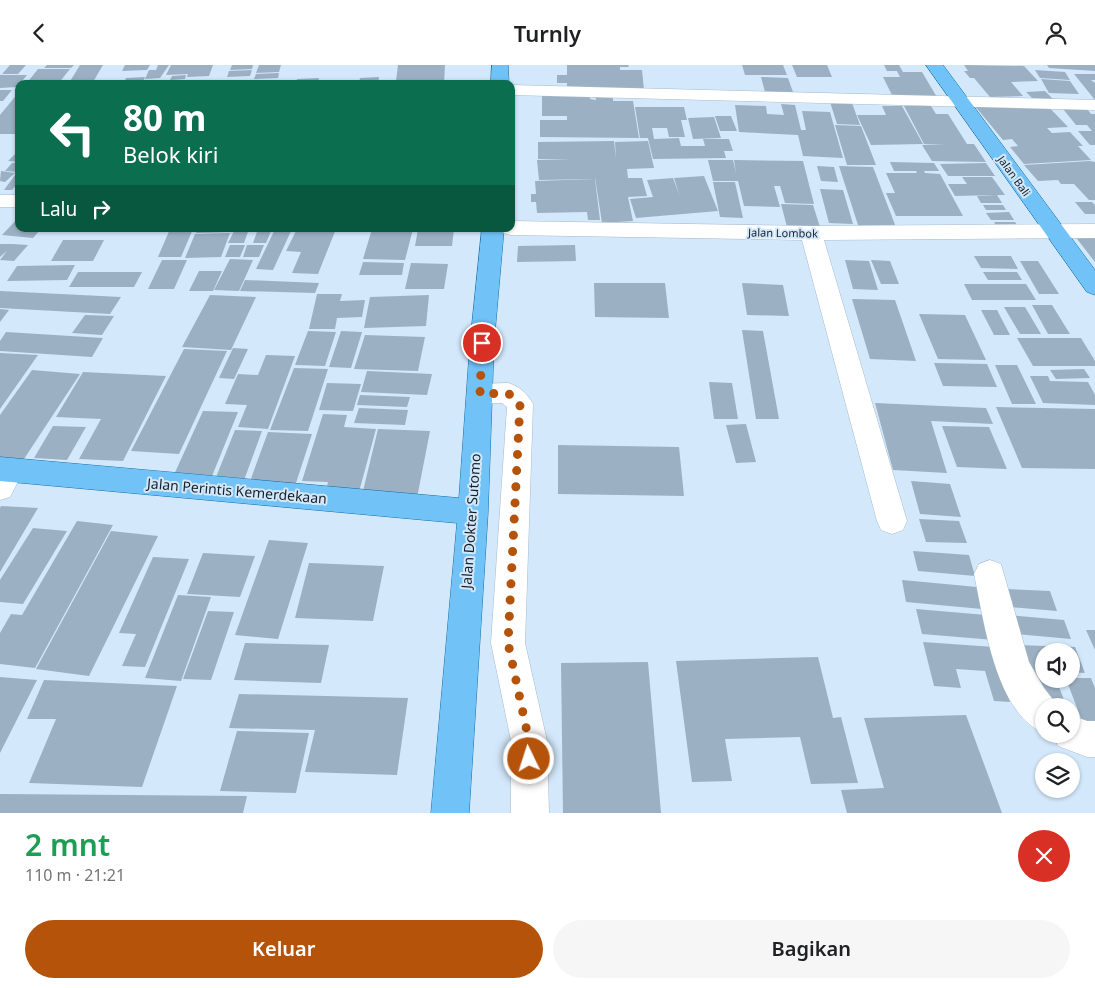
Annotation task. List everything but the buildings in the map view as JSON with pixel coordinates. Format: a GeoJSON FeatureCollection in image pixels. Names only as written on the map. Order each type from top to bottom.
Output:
{"type":"FeatureCollection","features":[{"type":"Feature","properties":{"kind":"main road"},"geometry":{"type":"LineString","coordinates":[[500,65],[500,80]]}},
{"type":"Feature","properties":{"kind":"main road","name":"Jalan Bali"},"geometry":{"type":"LineString","coordinates":[[934,65],[1095,287]]}},
{"type":"Feature","properties":{"kind":"main road","name":"Jalan Dokter Sutomo"},"geometry":{"type":"LineString","coordinates":[[450,813],[493,232]]}},
{"type":"Feature","properties":{"kind":"main road","name":"Jalan Perintis Kemerdekaan"},"geometry":{"type":"LineString","coordinates":[[3,476],[473,512]]}},
{"type":"Feature","properties":{"kind":"street"},"geometry":{"type":"LineString","coordinates":[[515,90],[1095,105]]}},
{"type":"Feature","properties":{"kind":"street"},"geometry":{"type":"LineString","coordinates":[[0,201],[15,201]]}},
{"type":"Feature","properties":{"kind":"street","name":"Jalan Lombok"},"geometry":{"type":"LineString","coordinates":[[515,228],[811,233],[1095,231]]}},
{"type":"Feature","properties":{"kind":"street"},"geometry":{"type":"LineString","coordinates":[[811,233],[892,521]]}},
{"type":"Feature","properties":{"kind":"street"},"geometry":{"type":"LineString","coordinates":[[480,394],[508,393],[520,404],[508,643],[529,741],[530,813]]}},
{"type":"Feature","properties":{"kind":"street"},"geometry":{"type":"LineString","coordinates":[[990,574],[1014,670],[1035,707]]}},
{"type":"Feature","properties":{"kind":"street"},"geometry":{"type":"LineString","coordinates":[[1080,736],[1095,739]]}},
{"type":"Feature","properties":{"kind":"route"},"geometry":{"type":"LineString","coordinates":[[482,343],[480,394],[508,393],[513,395],[520,404],[508,643],[529,741],[529,759]]}}]}
